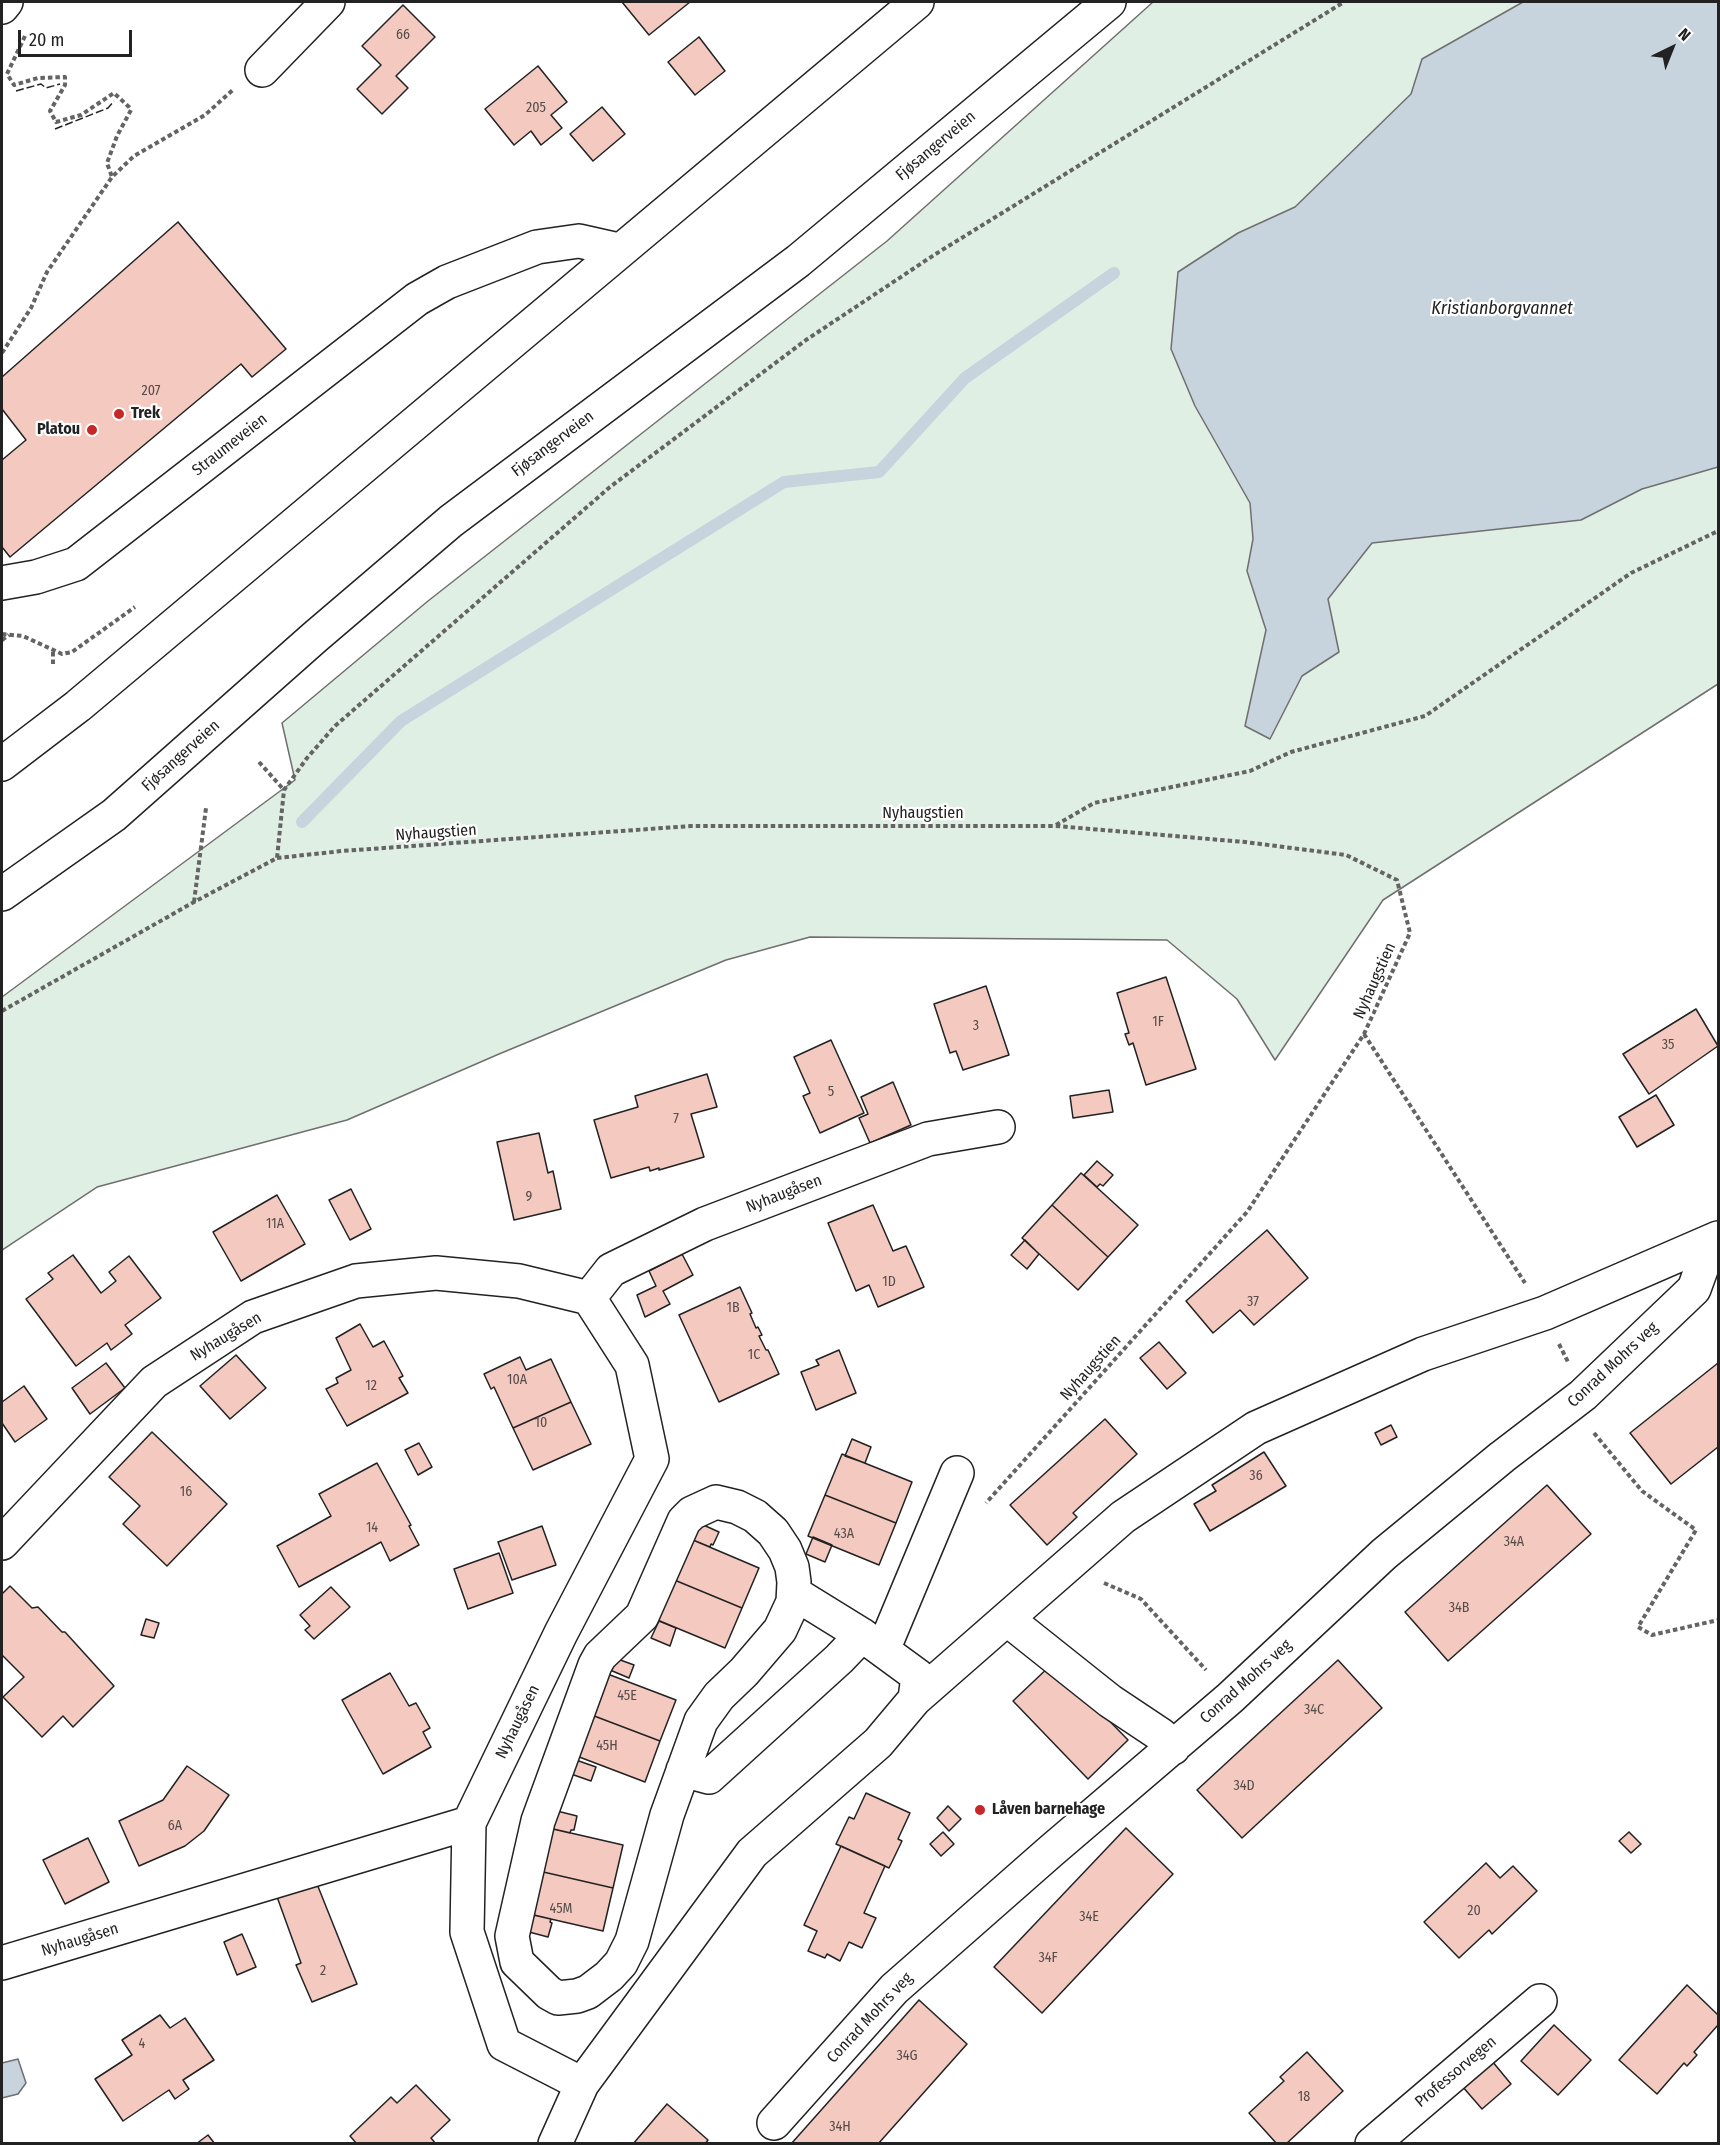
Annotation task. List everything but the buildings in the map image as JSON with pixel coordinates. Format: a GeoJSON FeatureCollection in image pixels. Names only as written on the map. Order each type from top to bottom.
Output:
{"type":"FeatureCollection","features":[{"type":"Feature","properties":{"kind":"main road"},"geometry":{"type":"LineString","coordinates":[[2,7],[6,2]]}},
{"type":"Feature","properties":{"kind":"main road"},"geometry":{"type":"LineString","coordinates":[[262,70],[328,2]]}},
{"type":"Feature","properties":{"kind":"main road"},"geometry":{"type":"LineString","coordinates":[[2,764],[78,706],[917,2]]}},
{"type":"Feature","properties":{"kind":"main road","name":"Fjøsangerveien"},"geometry":{"type":"LineString","coordinates":[[2,894],[114,815],[315,637],[452,521],[798,261],[1109,2]]}},
{"type":"Feature","properties":{"kind":"main road","name":"Straumeveien"},"geometry":{"type":"LineString","coordinates":[[2,584],[36,577],[76,564],[417,299],[447,282],[537,247],[579,241],[619,250]]}},
{"type":"Feature","properties":{"kind":"main road","name":"Nyhaugåsen"},"geometry":{"type":"LineString","coordinates":[[589,1298],[611,1270],[705,1224],[928,1139],[998,1127]]}},
{"type":"Feature","properties":{"kind":"main road","name":"Conrad Mohrs veg"},"geometry":{"type":"LineString","coordinates":[[555,2144],[582,2084],[752,1853],[878,1743],[915,1700],[1124,1517],[1256,1428],[1424,1354],[1545,1313],[1715,1240]]}},
{"type":"Feature","properties":{"kind":"main road","name":"Conrad Mohrs veg"},"geometry":{"type":"LineString","coordinates":[[774,2123],[894,1989],[1230,1698],[1384,1554],[1592,1387],[1694,1289],[1715,1240]]}},
{"type":"Feature","properties":{"kind":"main road","name":"Nyhaugåsen"},"geometry":{"type":"LineString","coordinates":[[2,1543],[154,1382],[253,1317],[356,1281],[436,1273],[519,1281],[589,1298],[632,1365],[652,1459],[561,1633],[469,1823],[467,1932],[504,2044],[582,2084]]}},
{"type":"Feature","properties":{"kind":"main road"},"geometry":{"type":"LineString","coordinates":[[683,1770],[709,1777],[839,1659],[873,1642],[957,1473]]}},
{"type":"Feature","properties":{"kind":"main road"},"geometry":{"type":"LineString","coordinates":[[716,1502],[737,1507],[756,1516],[773,1532],[785,1550],[792,1567],[794,1593],[793,1602],[780,1630],[744,1672],[718,1696],[701,1721],[667,1815],[632,1941],[621,1963],[609,1976],[588,1992],[558,1998],[549,1993],[517,1962],[512,1936],[538,1821],[600,1656],[642,1616],[684,1521],[692,1513],[716,1502]]}},
{"type":"Feature","properties":{"kind":"main road"},"geometry":{"type":"LineString","coordinates":[[794,1593],[873,1642],[918,1676],[915,1700]]}},
{"type":"Feature","properties":{"kind":"main road"},"geometry":{"type":"LineString","coordinates":[[1007,1619],[1110,1701],[1161,1735],[1173,1748]]}},
{"type":"Feature","properties":{"kind":"main road","name":"Nyhaugåsen"},"geometry":{"type":"LineString","coordinates":[[2,1964],[469,1823]]}},
{"type":"Feature","properties":{"kind":"main road","name":"Professorvegen"},"geometry":{"type":"LineString","coordinates":[[1372,2144],[1540,2001]]}},
{"type":"Feature","properties":{"kind":"path"},"geometry":{"type":"LineString","coordinates":[[2,1011],[194,902],[277,858],[284,790],[307,758],[335,726],[610,487],[806,340],[934,255],[1344,2]]}},
{"type":"Feature","properties":{"kind":"path"},"geometry":{"type":"LineString","coordinates":[[28,28],[7,74],[14,85],[38,78],[65,77],[65,85],[50,111],[56,122],[81,115],[114,93],[131,110],[117,136],[107,163],[112,177]]}},
{"type":"Feature","properties":{"kind":"path"},"geometry":{"type":"LineString","coordinates":[[2,353],[31,308],[47,272],[112,177],[134,156],[205,115],[232,90],[262,70]]}},
{"type":"Feature","properties":{"kind":"path"},"geometry":{"type":"LineString","coordinates":[[1056,826],[1094,803],[1250,771],[1291,752],[1425,716],[1630,573],[1719,531]]}},
{"type":"Feature","properties":{"kind":"path"},"geometry":{"type":"LineString","coordinates":[[2,634],[23,636],[62,654],[72,652],[82,647],[144,600]]}},
{"type":"Feature","properties":{"kind":"path"},"geometry":{"type":"LineString","coordinates":[[2,640],[9,635]]}},
{"type":"Feature","properties":{"kind":"path"},"geometry":{"type":"LineString","coordinates":[[53,650],[53,664]]}},
{"type":"Feature","properties":{"kind":"path"},"geometry":{"type":"LineString","coordinates":[[259,762],[284,790]]}},
{"type":"Feature","properties":{"kind":"path"},"geometry":{"type":"LineString","coordinates":[[194,902],[206,808]]}},
{"type":"Feature","properties":{"kind":"path","name":"Nyhaugstien"},"geometry":{"type":"LineString","coordinates":[[277,858],[354,850],[691,826],[1056,826],[1245,842],[1346,855],[1397,880],[1410,933],[1364,1034],[1247,1212],[982,1507]]}},
{"type":"Feature","properties":{"kind":"path","name":"Nyhaugstien"},"geometry":{"type":"LineString","coordinates":[[1364,1034],[1545,1313]]}},
{"type":"Feature","properties":{"kind":"path"},"geometry":{"type":"LineString","coordinates":[[1669,1510],[1696,1530],[1638,1627],[1652,1635],[1719,1620]]}},
{"type":"Feature","properties":{"kind":"path"},"geometry":{"type":"LineString","coordinates":[[1065,1568],[1141,1599],[1230,1698]]}},
{"type":"Feature","properties":{"kind":"green space"},"geometry":{"type":"Polygon","coordinates":[[[1153,2],[1718,2],[1718,684],[1383,900],[1275,1060],[1237,999],[1167,940],[810,937],[726,960],[347,1120],[97,1187],[2,1250],[2,997],[295,780],[282,723],[428,601],[887,241],[1153,2]]]}},
{"type":"Feature","properties":{"kind":"water","name":"Kristianborgvannet"},"geometry":{"type":"Polygon","coordinates":[[[1523,2],[1718,2],[1718,467],[1642,489],[1581,520],[1372,543],[1328,599],[1339,652],[1302,676],[1270,739],[1245,726],[1266,630],[1247,571],[1253,539],[1250,503],[1195,406],[1171,349],[1178,272],[1238,233],[1295,207],[1411,94],[1422,59],[1523,2]]]}},
{"type":"Feature","properties":{"kind":"water"},"geometry":{"type":"Polygon","coordinates":[[[18,2059],[26,2083],[18,2094],[2,2098],[2,2063],[18,2059]]]}},
{"type":"Feature","properties":{"kind":"waterway"},"geometry":{"type":"LineString","coordinates":[[302,822],[401,721],[784,482],[879,472],[965,378],[1114,273]]}},
{"type":"Feature","properties":{"kind":"fence"},"geometry":{"type":"LineString","coordinates":[[16,91],[41,84],[46,88],[60,84]]}},
{"type":"Feature","properties":{"kind":"fence"},"geometry":{"type":"LineString","coordinates":[[55,129],[108,108],[114,101]]}},
{"type":"Feature","properties":{"kind":"place","name":"Trek"},"geometry":{"type":"Point","coordinates":[119,414]}},
{"type":"Feature","properties":{"kind":"place","name":"Platou"},"geometry":{"type":"Point","coordinates":[92,430]}},
{"type":"Feature","properties":{"kind":"place","name":"Låven barnehage"},"geometry":{"type":"Point","coordinates":[980,1810]}}]}
